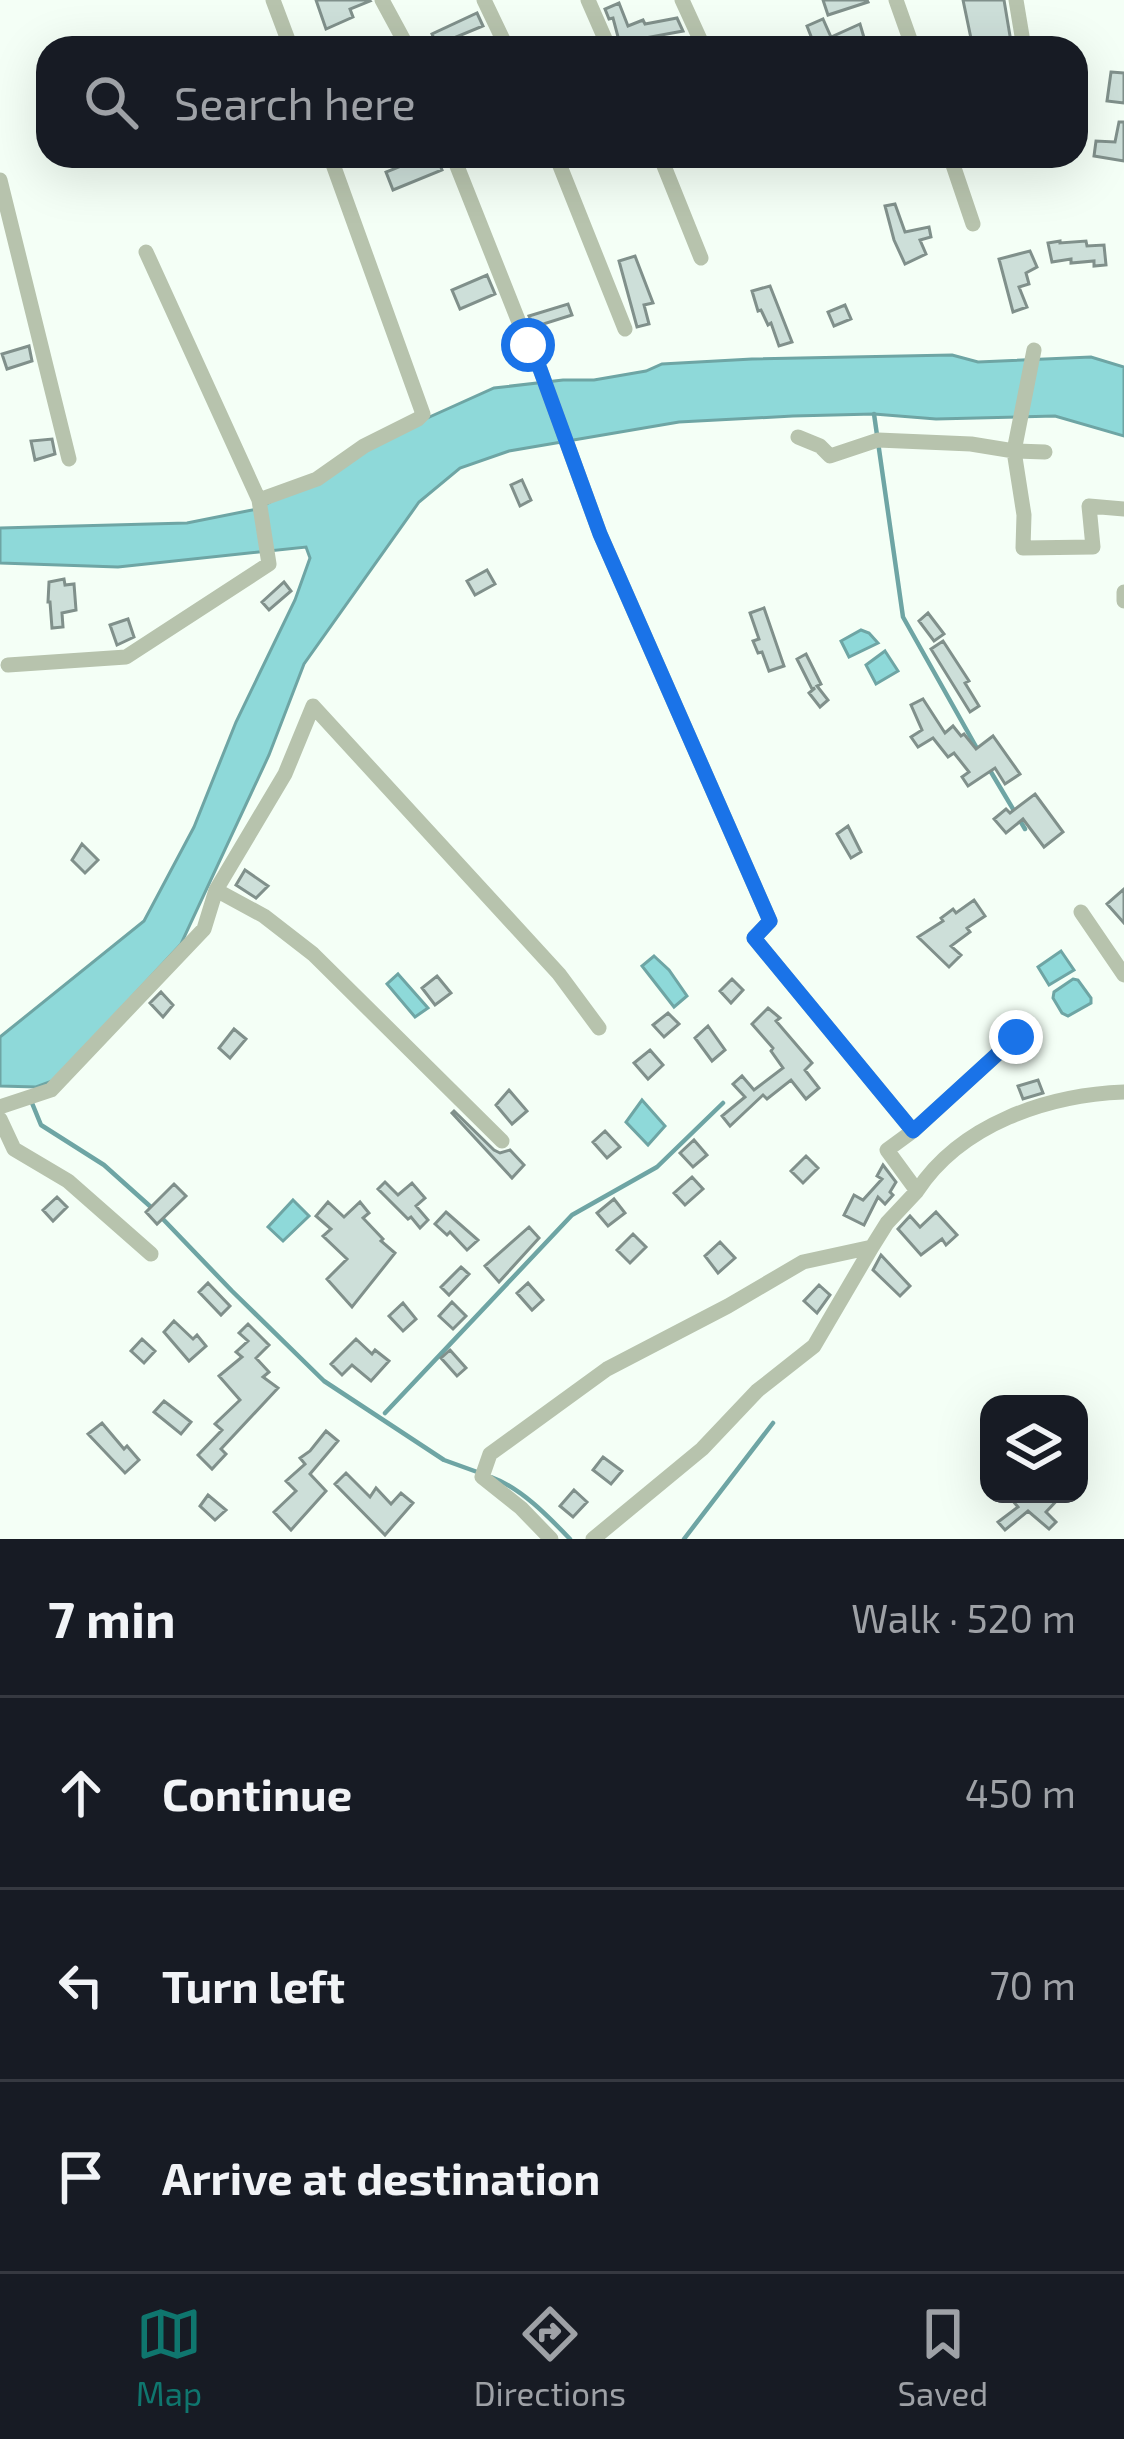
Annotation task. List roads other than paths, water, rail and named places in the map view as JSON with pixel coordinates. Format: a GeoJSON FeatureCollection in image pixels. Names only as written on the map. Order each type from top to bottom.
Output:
{"type":"FeatureCollection","features":[{"type":"Feature","properties":{"kind":"street"},"geometry":{"type":"LineString","coordinates":[[273,0],[286,36]]}},
{"type":"Feature","properties":{"kind":"street"},"geometry":{"type":"LineString","coordinates":[[382,0],[402,36]]}},
{"type":"Feature","properties":{"kind":"street"},"geometry":{"type":"LineString","coordinates":[[484,0],[501,36]]}},
{"type":"Feature","properties":{"kind":"street"},"geometry":{"type":"LineString","coordinates":[[588,0],[604,36]]}},
{"type":"Feature","properties":{"kind":"street"},"geometry":{"type":"LineString","coordinates":[[682,0],[698,36]]}},
{"type":"Feature","properties":{"kind":"street"},"geometry":{"type":"LineString","coordinates":[[896,0],[909,36]]}},
{"type":"Feature","properties":{"kind":"street"},"geometry":{"type":"LineString","coordinates":[[1016,0],[1022,36]]}},
{"type":"Feature","properties":{"kind":"street"},"geometry":{"type":"LineString","coordinates":[[259,502],[317,479],[423,414],[334,168]]}},
{"type":"Feature","properties":{"kind":"street"},"geometry":{"type":"LineString","coordinates":[[458,168],[540,369],[600,534],[770,921],[754,938],[913,1131]]}},
{"type":"Feature","properties":{"kind":"street"},"geometry":{"type":"LineString","coordinates":[[561,168],[626,329]]}},
{"type":"Feature","properties":{"kind":"street"},"geometry":{"type":"LineString","coordinates":[[665,168],[701,258]]}},
{"type":"Feature","properties":{"kind":"street"},"geometry":{"type":"LineString","coordinates":[[954,168],[973,224]]}},
{"type":"Feature","properties":{"kind":"street"},"geometry":{"type":"LineString","coordinates":[[0,180],[69,459]]}},
{"type":"Feature","properties":{"kind":"street"},"geometry":{"type":"LineString","coordinates":[[8,665],[126,657],[269,564],[259,502],[146,252]]}},
{"type":"Feature","properties":{"kind":"street"},"geometry":{"type":"LineString","coordinates":[[1033,353],[1013,451],[1024,515],[1023,548],[1093,547],[1089,506],[1124,508]]}},
{"type":"Feature","properties":{"kind":"street"},"geometry":{"type":"LineString","coordinates":[[798,437],[830,456],[878,440],[1045,452]]}},
{"type":"Feature","properties":{"kind":"street"},"geometry":{"type":"LineString","coordinates":[[151,1254],[68,1181],[14,1149],[2,1110],[45,1093],[204,929],[215,890],[285,774],[313,706],[559,974],[599,1028]]}},
{"type":"Feature","properties":{"kind":"street"},"geometry":{"type":"LineString","coordinates":[[215,890],[264,916],[313,954],[502,1141]]}},
{"type":"Feature","properties":{"kind":"street"},"geometry":{"type":"LineString","coordinates":[[1081,912],[1124,975]]}},
{"type":"Feature","properties":{"kind":"street"},"geometry":{"type":"LineString","coordinates":[[917,1191],[887,1150],[1016,1037]]}},
{"type":"Feature","properties":{"kind":"street"},"geometry":{"type":"LineString","coordinates":[[593,1539],[702,1449],[757,1391],[814,1346],[887,1223],[945,1156],[978,1133],[1030,1109],[1090,1094],[1124,1092]]}},
{"type":"Feature","properties":{"kind":"street"},"geometry":{"type":"LineString","coordinates":[[551,1539],[482,1477],[490,1454],[607,1370],[803,1262],[872,1247]]}},
{"type":"Feature","properties":{"kind":"water"},"geometry":{"type":"Polygon","coordinates":[[[952,355],[978,362],[1091,357],[1124,367],[1124,436],[1055,416],[793,416],[679,422],[509,451],[460,468],[419,502],[304,664],[269,755],[181,944],[55,1080],[36,1087],[0,1086],[0,1037],[144,921],[194,827],[310,558],[306,547],[118,567],[0,563],[0,528],[187,523],[257,509],[414,424],[494,388],[594,380],[662,364],[952,355]]]}},
{"type":"Feature","properties":{"kind":"water"},"geometry":{"type":"Polygon","coordinates":[[[861,630],[878,643],[849,657],[841,641],[861,630]]]}},
{"type":"Feature","properties":{"kind":"water"},"geometry":{"type":"Polygon","coordinates":[[[885,651],[898,671],[876,684],[866,665],[885,651]]]}},
{"type":"Feature","properties":{"kind":"water"},"geometry":{"type":"Polygon","coordinates":[[[1061,951],[1074,970],[1049,985],[1038,967],[1061,951]]]}},
{"type":"Feature","properties":{"kind":"water"},"geometry":{"type":"Polygon","coordinates":[[[654,956],[687,996],[674,1007],[642,966],[654,956]]]}},
{"type":"Feature","properties":{"kind":"water"},"geometry":{"type":"Polygon","coordinates":[[[398,974],[428,1008],[415,1017],[387,984],[398,974]]]}},
{"type":"Feature","properties":{"kind":"water"},"geometry":{"type":"Polygon","coordinates":[[[1073,979],[1091,1003],[1068,1016],[1053,998],[1054,992],[1073,979]]]}},
{"type":"Feature","properties":{"kind":"water"},"geometry":{"type":"Polygon","coordinates":[[[642,1100],[665,1126],[648,1145],[626,1122],[642,1100]]]}},
{"type":"Feature","properties":{"kind":"water"},"geometry":{"type":"Polygon","coordinates":[[[293,1200],[309,1216],[283,1241],[268,1227],[293,1200]]]}},
{"type":"Feature","properties":{"kind":"waterway"},"geometry":{"type":"LineString","coordinates":[[874,414],[903,617],[979,752]]}},
{"type":"Feature","properties":{"kind":"waterway"},"geometry":{"type":"LineString","coordinates":[[988,767],[1025,829]]}},
{"type":"Feature","properties":{"kind":"waterway"},"geometry":{"type":"LineString","coordinates":[[32,1103],[41,1125],[104,1165],[152,1208]]}},
{"type":"Feature","properties":{"kind":"waterway"},"geometry":{"type":"LineString","coordinates":[[385,1413],[572,1215],[657,1167],[723,1103]]}},
{"type":"Feature","properties":{"kind":"waterway"},"geometry":{"type":"LineString","coordinates":[[160,1216],[324,1381],[444,1460],[480,1473]]}},
{"type":"Feature","properties":{"kind":"waterway"},"geometry":{"type":"LineString","coordinates":[[684,1539],[773,1423]]}},
{"type":"Feature","properties":{"kind":"waterway"},"geometry":{"type":"LineString","coordinates":[[491,1477],[523,1495],[570,1539]]}}]}
